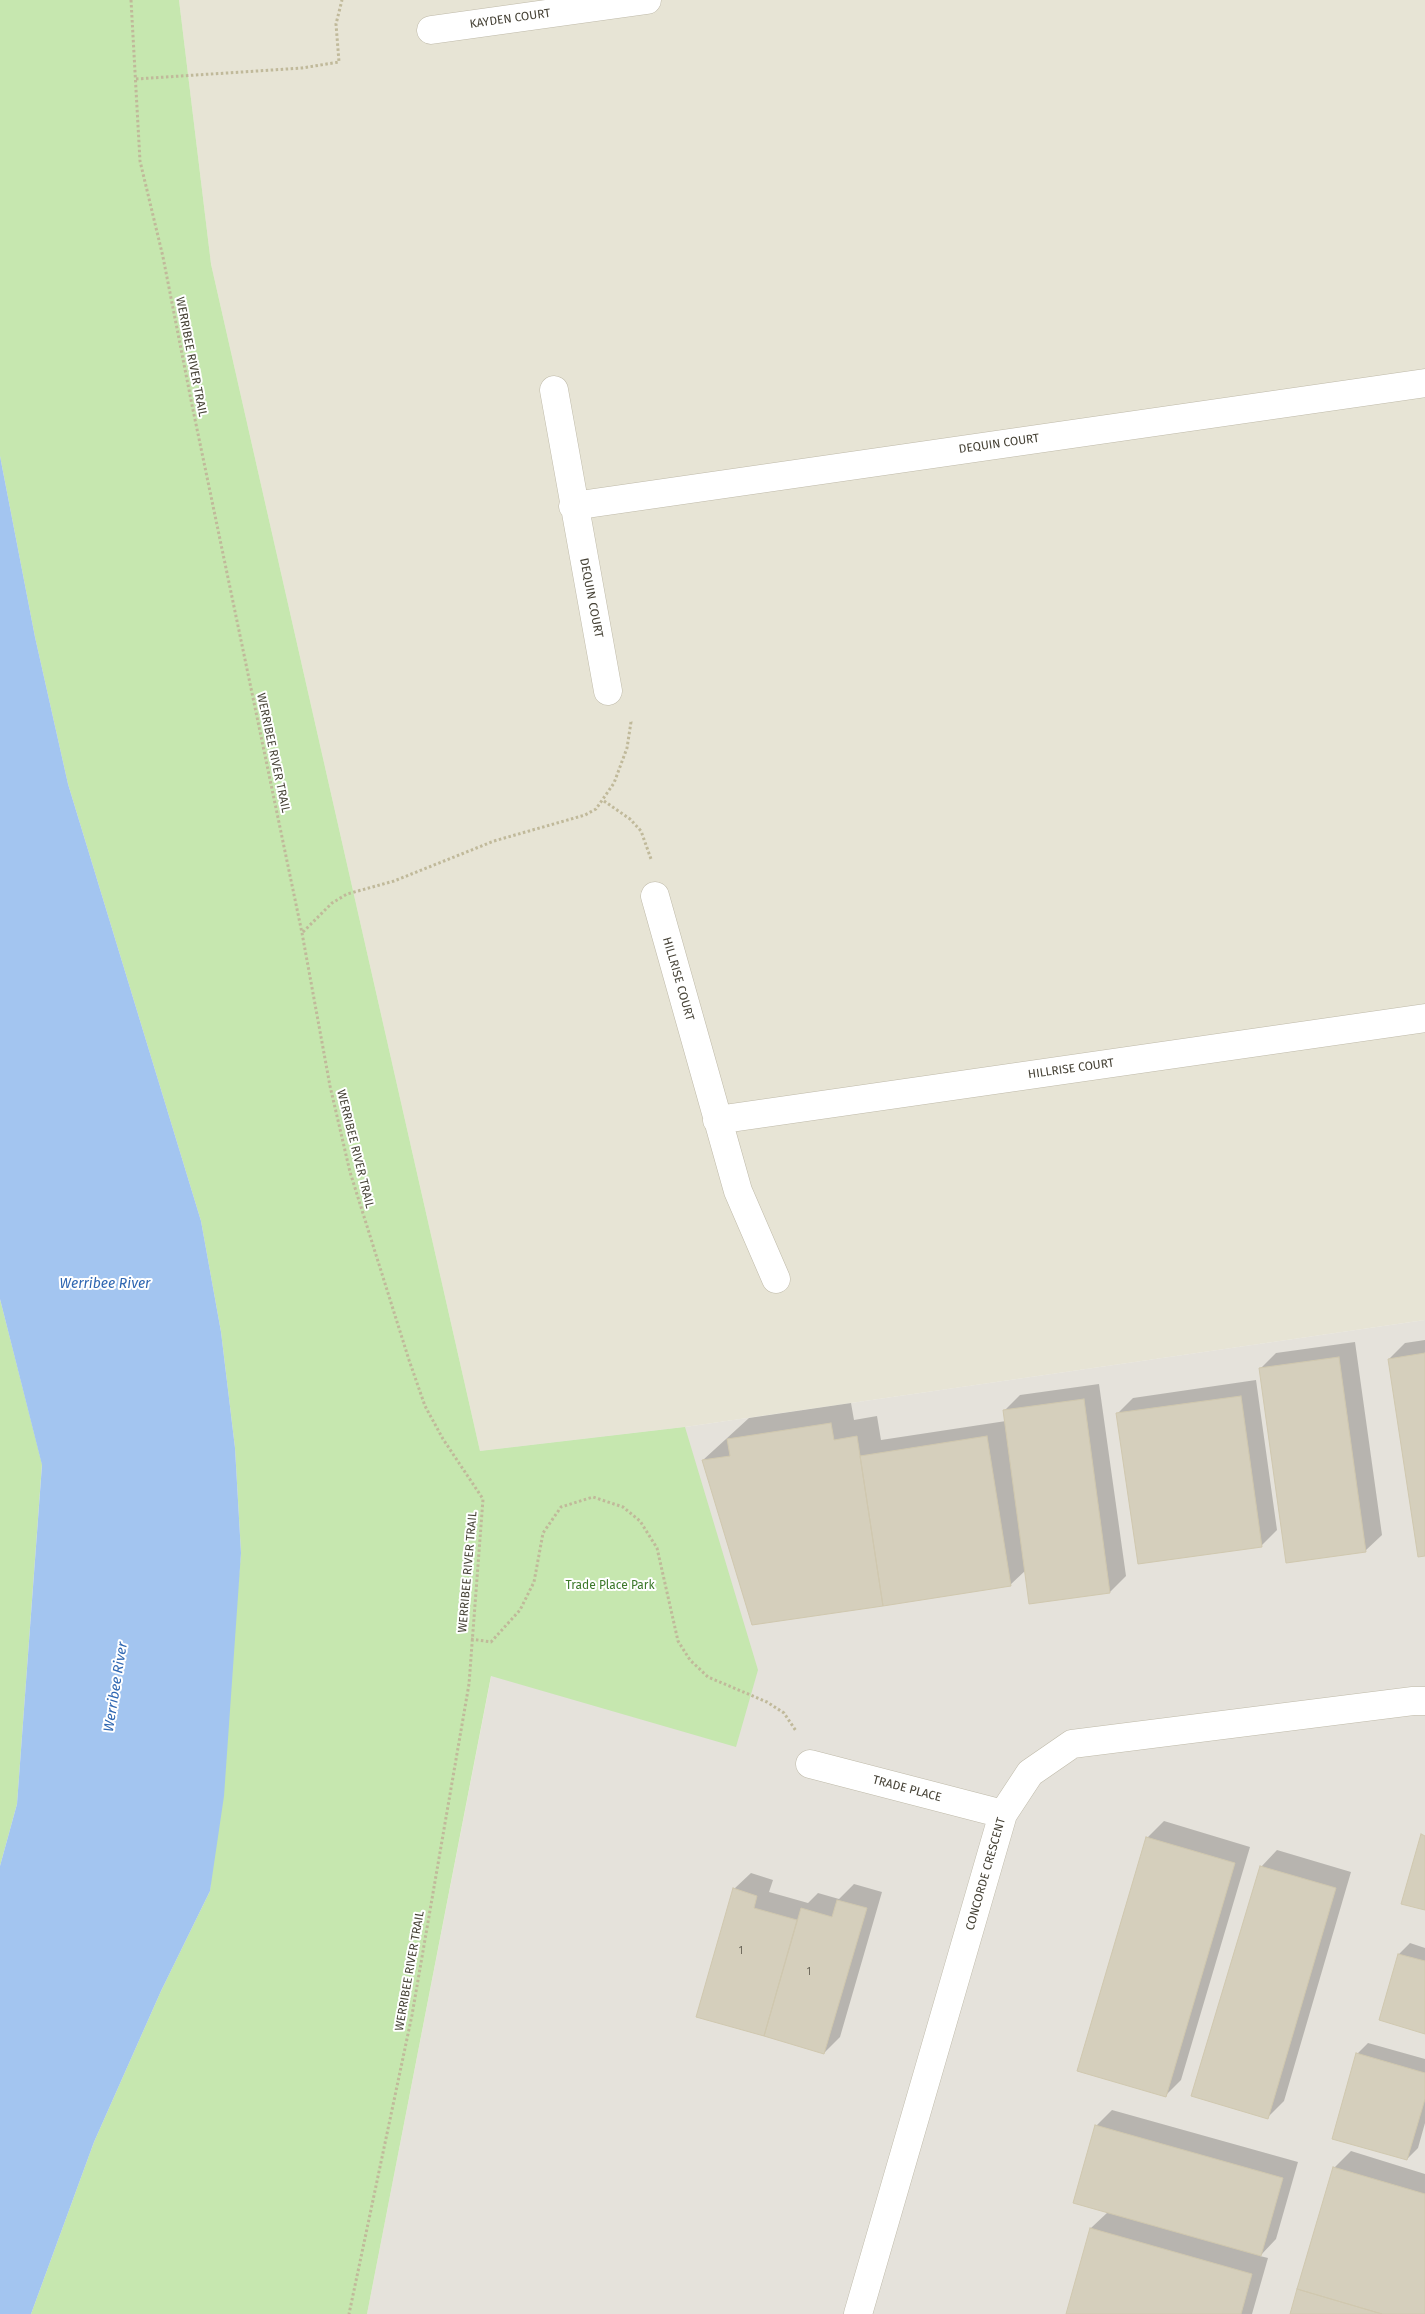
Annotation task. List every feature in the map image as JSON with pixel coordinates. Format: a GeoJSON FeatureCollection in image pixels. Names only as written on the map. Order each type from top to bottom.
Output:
{"type":"FeatureCollection","features":[{"type":"Feature","properties":{"kind":"street","name":"KAYDEN COURT"},"geometry":{"type":"LineString","coordinates":[[432,30],[647,0]]}},
{"type":"Feature","properties":{"kind":"street","name":"DEQUIN COURT"},"geometry":{"type":"LineString","coordinates":[[573,506],[1425,383]]}},
{"type":"Feature","properties":{"kind":"street","name":"DEQUIN COURT"},"geometry":{"type":"LineString","coordinates":[[554,390],[573,506],[608,691]]}},
{"type":"Feature","properties":{"kind":"street","name":"HILLRISE COURT"},"geometry":{"type":"LineString","coordinates":[[655,896],[716,1120],[738,1191],[776,1279]]}},
{"type":"Feature","properties":{"kind":"street","name":"HILLRISE COURT"},"geometry":{"type":"LineString","coordinates":[[716,1120],[1425,1018]]}},
{"type":"Feature","properties":{"kind":"street","name":"CONCORDE CRESCENT"},"geometry":{"type":"LineString","coordinates":[[858,2314],[1003,1814],[1030,1773],[1072,1744],[1413,1700],[1425,1701]]}},
{"type":"Feature","properties":{"kind":"street","name":"TRADE PLACE"},"geometry":{"type":"LineString","coordinates":[[810,1764],[1003,1814]]}},
{"type":"Feature","properties":{"kind":"path","name":"WERRIBEE RIVER TRAIL"},"geometry":{"type":"LineString","coordinates":[[132,0],[140,161],[163,257],[302,933],[330,1086],[350,1172],[425,1406],[443,1439],[483,1498],[469,1684],[412,2014],[349,2314]]}},
{"type":"Feature","properties":{"kind":"path"},"geometry":{"type":"LineString","coordinates":[[136,79],[302,68],[339,62],[336,24],[342,0]]}},
{"type":"Feature","properties":{"kind":"path"},"geometry":{"type":"LineString","coordinates":[[302,933],[332,903],[347,894],[394,881],[494,841],[585,815],[596,809],[604,801],[614,783],[627,748],[631,722]]}},
{"type":"Feature","properties":{"kind":"path"},"geometry":{"type":"LineString","coordinates":[[604,801],[630,819],[641,831],[656,876],[655,896]]}},
{"type":"Feature","properties":{"kind":"path"},"geometry":{"type":"LineString","coordinates":[[471,1640],[491,1642],[520,1610],[534,1582],[544,1533],[561,1507],[593,1497],[623,1507],[640,1521],[657,1548],[678,1641],[690,1660],[708,1677],[767,1702],[784,1713],[793,1724],[810,1764]]}},
{"type":"Feature","properties":{"kind":"shaded area"},"geometry":{"type":"Polygon","coordinates":[[[179,0],[1425,0],[1425,1320],[685,1427],[480,1451],[211,264],[179,0]]]}},
{"type":"Feature","properties":{"kind":"shaded area"},"geometry":{"type":"Polygon","coordinates":[[[1425,1320],[1425,2314],[367,2314],[498,1641],[480,1451],[685,1427],[1425,1320]]]}},
{"type":"Feature","properties":{"kind":"green space","name":"Trade Place Park"},"geometry":{"type":"Polygon","coordinates":[[[0,0],[179,0],[211,264],[480,1451],[685,1427],[758,1670],[736,1747],[491,1676],[367,2314],[31,2314],[94,2142],[161,1991],[210,1891],[241,1553],[235,1448],[221,1332],[201,1221],[68,784],[35,637],[0,456],[0,0]]]}},
{"type":"Feature","properties":{"kind":"green space"},"geometry":{"type":"Polygon","coordinates":[[[0,1299],[42,1464],[17,1804],[0,1866],[0,1299]]]}},
{"type":"Feature","properties":{"kind":"water","name":"Werribee River"},"geometry":{"type":"Polygon","coordinates":[[[0,456],[35,637],[68,784],[201,1221],[221,1332],[235,1448],[241,1553],[224,1796],[210,1891],[161,1991],[94,2142],[31,2314],[0,2314],[0,1866],[17,1804],[42,1465],[0,1299],[0,456]]]}},
{"type":"Feature","properties":{"kind":"building"},"geometry":{"type":"Polygon","coordinates":[[[1425,1353],[1425,1556],[1418,1557],[1388,1359],[1425,1353]]]}},
{"type":"Feature","properties":{"kind":"building"},"geometry":{"type":"Polygon","coordinates":[[[1339,1357],[1366,1552],[1286,1563],[1259,1368],[1339,1357]]]}},
{"type":"Feature","properties":{"kind":"building"},"geometry":{"type":"Polygon","coordinates":[[[1241,1396],[1262,1547],[1138,1564],[1116,1413],[1241,1396]]]}},
{"type":"Feature","properties":{"kind":"building"},"geometry":{"type":"Polygon","coordinates":[[[1084,1399],[1110,1593],[1029,1604],[1003,1410],[1084,1399]]]}},
{"type":"Feature","properties":{"kind":"building"},"geometry":{"type":"Polygon","coordinates":[[[831,1423],[834,1440],[857,1436],[883,1606],[752,1625],[702,1460],[730,1456],[727,1439],[831,1423]]]}},
{"type":"Feature","properties":{"kind":"building"},"geometry":{"type":"Polygon","coordinates":[[[987,1436],[1011,1586],[883,1606],[860,1456],[987,1436]]]}},
{"type":"Feature","properties":{"kind":"building"},"geometry":{"type":"Polygon","coordinates":[[[1421,1834],[1425,1836],[1425,1910],[1401,1904],[1421,1834]]]}},
{"type":"Feature","properties":{"kind":"building"},"geometry":{"type":"Polygon","coordinates":[[[1146,1837],[1235,1863],[1166,2097],[1077,2071],[1146,1837]]]}},
{"type":"Feature","properties":{"kind":"building"},"geometry":{"type":"Polygon","coordinates":[[[1260,1866],[1336,1888],[1268,2119],[1191,2096],[1260,1866]]]}},
{"type":"Feature","properties":{"kind":"building"},"geometry":{"type":"Polygon","coordinates":[[[733,1888],[757,1896],[754,1908],[797,1920],[764,2036],[696,2017],[733,1888]]]}},
{"type":"Feature","properties":{"kind":"building"},"geometry":{"type":"Polygon","coordinates":[[[837,1900],[867,1908],[824,2054],[764,2036],[801,1908],[832,1917],[837,1900]]]}},
{"type":"Feature","properties":{"kind":"building"},"geometry":{"type":"Polygon","coordinates":[[[1398,1954],[1425,1961],[1425,2034],[1379,2020],[1398,1954]]]}},
{"type":"Feature","properties":{"kind":"building"},"geometry":{"type":"Polygon","coordinates":[[[1356,2053],[1425,2073],[1425,2099],[1407,2160],[1332,2139],[1356,2053]]]}},
{"type":"Feature","properties":{"kind":"building"},"geometry":{"type":"Polygon","coordinates":[[[1095,2125],[1283,2178],[1261,2256],[1073,2203],[1095,2125]]]}},
{"type":"Feature","properties":{"kind":"building"},"geometry":{"type":"Polygon","coordinates":[[[1333,2167],[1425,2194],[1425,2314],[1382,2314],[1297,2289],[1333,2167]]]}},
{"type":"Feature","properties":{"kind":"building"},"geometry":{"type":"Polygon","coordinates":[[[1090,2228],[1252,2274],[1241,2314],[1066,2314],[1090,2228]]]}},
{"type":"Feature","properties":{"kind":"building"},"geometry":{"type":"Polygon","coordinates":[[[1297,2289],[1382,2314],[1290,2314],[1297,2289]]]}}]}
